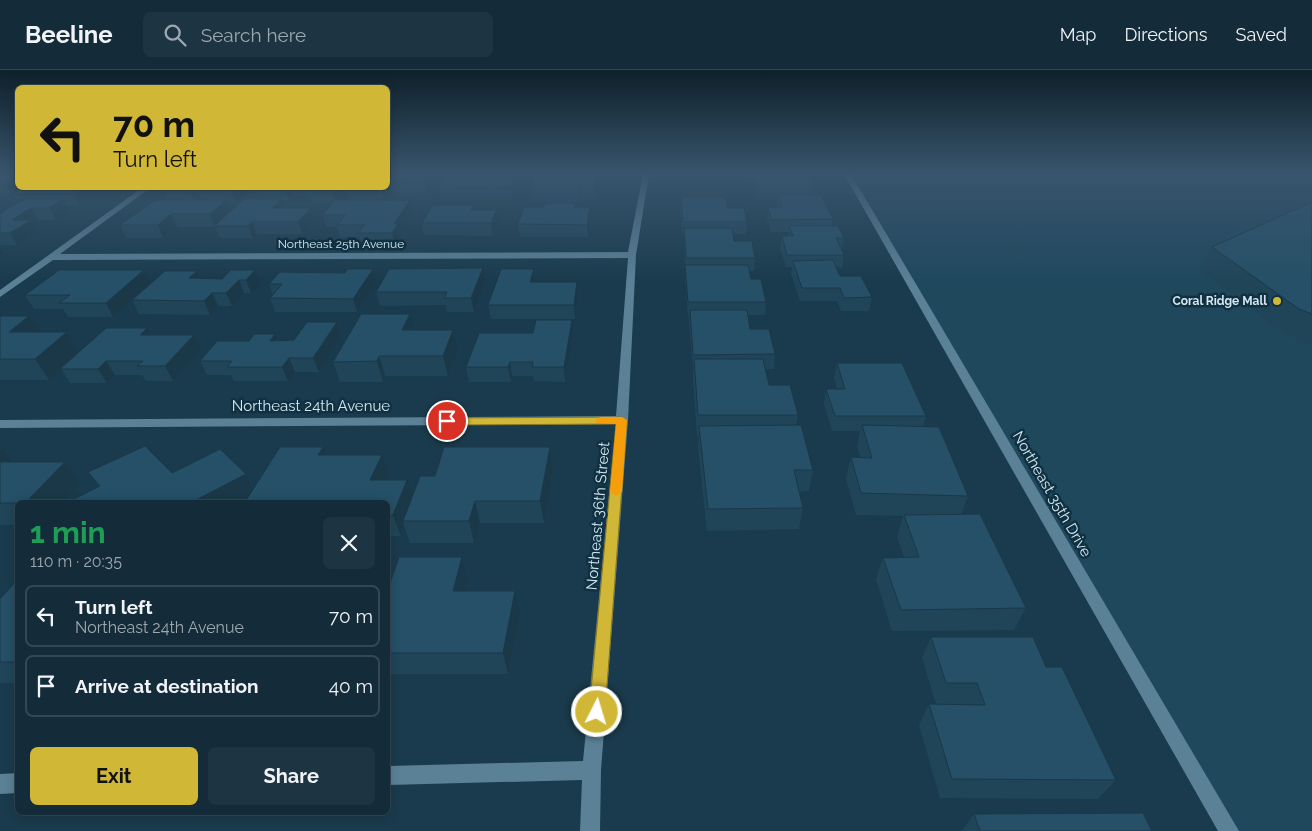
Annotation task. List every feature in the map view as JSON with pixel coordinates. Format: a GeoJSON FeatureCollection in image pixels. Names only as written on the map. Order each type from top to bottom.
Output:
{"type":"FeatureCollection","features":[{"type":"Feature","properties":{"kind":"street"},"geometry":{"type":"LineString","coordinates":[[0,294],[116,210]]}},
{"type":"Feature","properties":{"kind":"street","name":"Northeast 36th Street"},"geometry":{"type":"LineString","coordinates":[[590,831],[592,770],[622,420],[632,255],[640,210]]}},
{"type":"Feature","properties":{"kind":"street","name":"Northeast 35th Drive"},"geometry":{"type":"LineString","coordinates":[[868,210],[1229,831]]}},
{"type":"Feature","properties":{"kind":"street","name":"Northeast 25th Avenue"},"geometry":{"type":"LineString","coordinates":[[50,257],[632,255]]}},
{"type":"Feature","properties":{"kind":"street","name":"Northeast 24th Avenue"},"geometry":{"type":"LineString","coordinates":[[0,424],[622,420]]}},
{"type":"Feature","properties":{"kind":"street"},"geometry":{"type":"LineString","coordinates":[[390,775],[592,770]]}},
{"type":"Feature","properties":{"kind":"street"},"geometry":{"type":"LineString","coordinates":[[0,784],[15,784]]}},
{"type":"Feature","properties":{"kind":"shaded area"},"geometry":{"type":"Polygon","coordinates":[[[870,210],[1312,210],[1312,831],[1230,831],[870,210]]]}},
{"type":"Feature","properties":{"kind":"building"},"geometry":{"type":"Polygon","coordinates":[[[6,210],[29,210],[12,220],[31,220],[10,233],[0,233],[0,213],[6,210]]]}},
{"type":"Feature","properties":{"kind":"building"},"geometry":{"type":"Polygon","coordinates":[[[142,210],[215,210],[210,214],[171,214],[158,225],[120,225],[142,210]]]}},
{"type":"Feature","properties":{"kind":"building"},"geometry":{"type":"Polygon","coordinates":[[[232,210],[310,210],[298,222],[252,222],[248,226],[214,226],[232,210]]]}},
{"type":"Feature","properties":{"kind":"building"},"geometry":{"type":"Polygon","coordinates":[[[327,210],[404,210],[394,224],[398,224],[392,233],[358,233],[364,225],[337,225],[345,215],[322,215],[327,210]]]}},
{"type":"Feature","properties":{"kind":"building"},"geometry":{"type":"Polygon","coordinates":[[[430,210],[497,210],[491,223],[422,223],[430,210]]]}},
{"type":"Feature","properties":{"kind":"building"},"geometry":{"type":"Polygon","coordinates":[[[523,210],[590,210],[587,225],[518,224],[523,210]]]}},
{"type":"Feature","properties":{"kind":"building"},"geometry":{"type":"Polygon","coordinates":[[[682,210],[744,210],[747,222],[683,222],[682,210]]]}},
{"type":"Feature","properties":{"kind":"building"},"geometry":{"type":"Polygon","coordinates":[[[769,210],[828,210],[833,219],[772,220],[769,210]]]}},
{"type":"Feature","properties":{"kind":"building"},"geometry":{"type":"Polygon","coordinates":[[[1295,210],[1312,210],[1312,314],[1299,309],[1212,247],[1295,210]]]}},
{"type":"Feature","properties":{"kind":"building"},"geometry":{"type":"Polygon","coordinates":[[[789,226],[838,226],[844,238],[836,238],[844,255],[787,255],[782,236],[793,236],[789,226]]]}},
{"type":"Feature","properties":{"kind":"building"},"geometry":{"type":"Polygon","coordinates":[[[684,228],[732,228],[734,241],[752,241],[755,258],[686,258],[684,228]]]}},
{"type":"Feature","properties":{"kind":"building"},"geometry":{"type":"Polygon","coordinates":[[[833,260],[840,276],[861,276],[872,297],[844,298],[840,288],[802,288],[793,261],[833,260]]]}},
{"type":"Feature","properties":{"kind":"building"},"geometry":{"type":"Polygon","coordinates":[[[685,265],[748,265],[751,279],[761,279],[766,302],[688,302],[685,265]]]}},
{"type":"Feature","properties":{"kind":"building"},"geometry":{"type":"Polygon","coordinates":[[[483,268],[471,298],[444,298],[447,292],[376,292],[389,269],[483,268]]]}},
{"type":"Feature","properties":{"kind":"building"},"geometry":{"type":"Polygon","coordinates":[[[347,269],[373,269],[353,299],[270,298],[282,284],[269,284],[280,272],[345,273],[347,269]]]}},
{"type":"Feature","properties":{"kind":"building"},"geometry":{"type":"Polygon","coordinates":[[[501,269],[534,269],[530,282],[577,282],[574,305],[488,305],[501,269]]]}},
{"type":"Feature","properties":{"kind":"building"},"geometry":{"type":"Polygon","coordinates":[[[59,270],[144,270],[106,303],[59,303],[70,295],[25,295],[59,270]]]}},
{"type":"Feature","properties":{"kind":"building"},"geometry":{"type":"Polygon","coordinates":[[[231,270],[255,270],[246,280],[239,280],[226,293],[212,293],[204,301],[132,300],[165,271],[197,271],[189,278],[222,279],[231,270]]]}},
{"type":"Feature","properties":{"kind":"building"},"geometry":{"type":"Polygon","coordinates":[[[690,310],[747,310],[750,329],[769,329],[775,354],[693,355],[690,310]]]}},
{"type":"Feature","properties":{"kind":"building"},"geometry":{"type":"Polygon","coordinates":[[[361,314],[410,314],[402,330],[453,330],[443,356],[379,356],[377,361],[333,362],[361,314]]]}},
{"type":"Feature","properties":{"kind":"building"},"geometry":{"type":"Polygon","coordinates":[[[0,316],[29,316],[9,332],[67,332],[35,359],[0,359],[0,316]]]}},
{"type":"Feature","properties":{"kind":"building"},"geometry":{"type":"Polygon","coordinates":[[[536,320],[572,320],[564,367],[532,367],[533,362],[510,362],[508,367],[466,367],[479,333],[533,333],[536,320]]]}},
{"type":"Feature","properties":{"kind":"building"},"geometry":{"type":"Polygon","coordinates":[[[307,322],[337,322],[313,358],[289,358],[282,367],[227,367],[232,361],[200,361],[217,341],[249,341],[254,334],[275,334],[270,341],[294,340],[307,322]]]}},
{"type":"Feature","properties":{"kind":"building"},"geometry":{"type":"Polygon","coordinates":[[[106,328],[147,328],[140,335],[194,335],[165,366],[137,366],[143,361],[106,361],[98,369],[60,369],[106,328]]]}},
{"type":"Feature","properties":{"kind":"building"},"geometry":{"type":"Polygon","coordinates":[[[694,359],[763,359],[769,385],[790,385],[798,415],[698,415],[694,359]]]}},
{"type":"Feature","properties":{"kind":"building"},"geometry":{"type":"Polygon","coordinates":[[[837,363],[902,363],[926,416],[835,416],[826,389],[845,389],[837,363]]]}},
{"type":"Feature","properties":{"kind":"building"},"geometry":{"type":"Polygon","coordinates":[[[801,425],[813,470],[794,470],[803,508],[708,509],[699,426],[801,425]]]}},
{"type":"Feature","properties":{"kind":"building"},"geometry":{"type":"Polygon","coordinates":[[[862,425],[939,427],[968,496],[861,493],[851,457],[872,458],[862,425]]]}},
{"type":"Feature","properties":{"kind":"building"},"geometry":{"type":"Polygon","coordinates":[[[145,446],[172,473],[220,449],[246,474],[196,500],[72,500],[100,486],[88,472],[145,446]]]}},
{"type":"Feature","properties":{"kind":"building"},"geometry":{"type":"Polygon","coordinates":[[[280,447],[323,447],[318,455],[382,455],[370,480],[407,480],[393,515],[390,515],[390,500],[246,500],[280,447]]]}},
{"type":"Feature","properties":{"kind":"building"},"geometry":{"type":"Polygon","coordinates":[[[444,447],[550,447],[540,501],[475,501],[469,521],[403,521],[420,476],[435,476],[444,447]]]}},
{"type":"Feature","properties":{"kind":"building"},"geometry":{"type":"Polygon","coordinates":[[[0,462],[65,462],[28,500],[15,500],[15,503],[0,503],[0,462]]]}},
{"type":"Feature","properties":{"kind":"building"},"geometry":{"type":"Polygon","coordinates":[[[980,514],[1026,608],[901,610],[883,558],[919,557],[904,515],[980,514]]]}},
{"type":"Feature","properties":{"kind":"building"},"geometry":{"type":"Polygon","coordinates":[[[399,557],[462,557],[453,591],[515,591],[503,653],[390,653],[390,583],[399,557]]]}},
{"type":"Feature","properties":{"kind":"building"},"geometry":{"type":"Polygon","coordinates":[[[15,582],[15,662],[0,662],[0,599],[15,582]]]}},
{"type":"Feature","properties":{"kind":"building"},"geometry":{"type":"Polygon","coordinates":[[[931,637],[1033,637],[1046,667],[1062,667],[1116,780],[952,779],[929,704],[985,705],[977,683],[946,683],[931,637]]]}},
{"type":"Feature","properties":{"kind":"building"},"geometry":{"type":"Polygon","coordinates":[[[1143,813],[1152,831],[980,831],[974,814],[1143,813]]]}},
{"type":"Feature","properties":{"kind":"slow traffic"},"geometry":{"type":"LineString","coordinates":[[600,421],[622,420],[616,492]]}},
{"type":"Feature","properties":{"kind":"place","name":"Coral Ridge Mall"},"geometry":{"type":"Point","coordinates":[1277,301]}},
{"type":"Feature","properties":{"kind":"route"},"geometry":{"type":"LineString","coordinates":[[447,421],[622,420],[597,712]]}}]}
